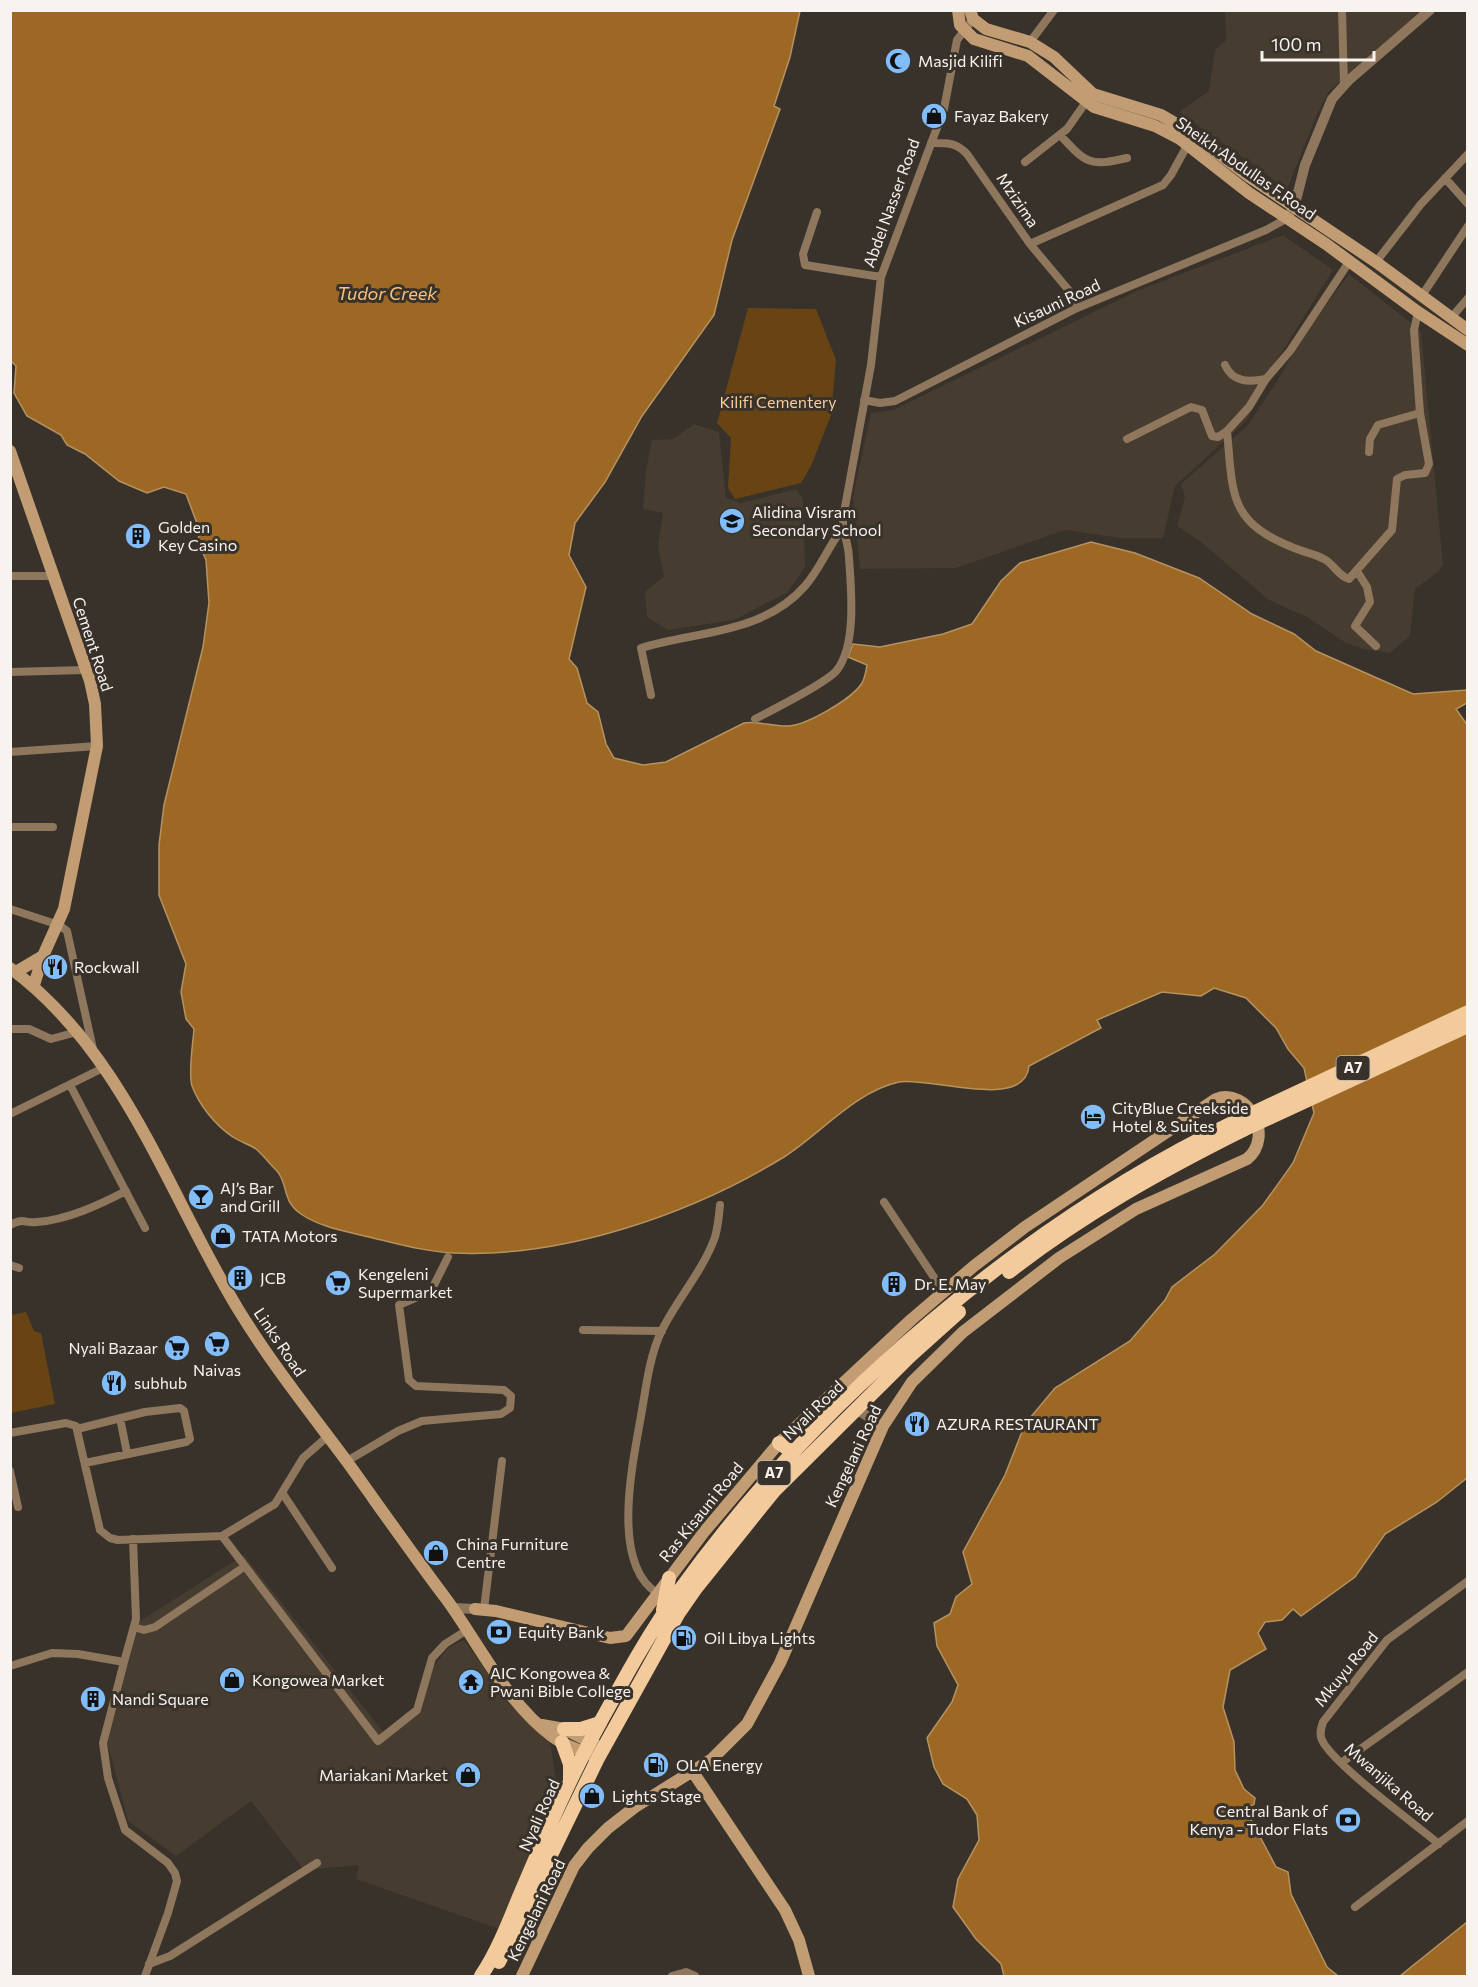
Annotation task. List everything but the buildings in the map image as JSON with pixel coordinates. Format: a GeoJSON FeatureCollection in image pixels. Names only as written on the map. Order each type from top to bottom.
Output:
{"type":"FeatureCollection","features":[{"type":"Feature","properties":{"kind":"highway","name":"A7"},"geometry":{"type":"LineString","coordinates":[[1240,1125],[1467,1012]]}},
{"type":"Feature","properties":{"kind":"highway","name":"A7"},"geometry":{"type":"LineString","coordinates":[[1240,1125],[1467,1026]]}},
{"type":"Feature","properties":{"kind":"highway","name":"Nyali Road"},"geometry":{"type":"LineString","coordinates":[[481,1977],[512,1916],[570,1783],[594,1750],[678,1614],[707,1572],[774,1491],[950,1319],[1055,1238],[1240,1125]]}},
{"type":"Feature","properties":{"kind":"highway","name":"Nyali Road"},"geometry":{"type":"LineString","coordinates":[[491,1977],[594,1750],[600,1723],[662,1618],[693,1572],[793,1452],[818,1426],[933,1321],[1041,1235],[1144,1168],[1240,1125]]}},
{"type":"Feature","properties":{"kind":"highway"},"geometry":{"type":"LineString","coordinates":[[779,1443],[793,1452]]}},
{"type":"Feature","properties":{"kind":"highway"},"geometry":{"type":"LineString","coordinates":[[662,1618],[669,1578]]}},
{"type":"Feature","properties":{"kind":"highway"},"geometry":{"type":"LineString","coordinates":[[570,1783],[570,1764],[563,1736],[600,1723]]}},
{"type":"Feature","properties":{"kind":"main road"},"geometry":{"type":"LineString","coordinates":[[958,10],[958,20],[963,29]]}},
{"type":"Feature","properties":{"kind":"main road","name":"Sheikh Abdullas F.Road"},"geometry":{"type":"LineString","coordinates":[[971,15],[986,29],[1030,42],[1054,57],[1093,94],[1170,119],[1289,204],[1376,262],[1467,330]]}},
{"type":"Feature","properties":{"kind":"main road","name":"Sheikh Abdullas F.Road"},"geometry":{"type":"LineString","coordinates":[[963,29],[985,44],[1028,56],[1086,102],[1104,112],[1155,126],[1188,144],[1281,215],[1467,345]]}},
{"type":"Feature","properties":{"kind":"main road","name":"Cement Road"},"geometry":{"type":"LineString","coordinates":[[10,452],[94,698],[97,746],[59,925],[43,956],[34,985]]}},
{"type":"Feature","properties":{"kind":"main road"},"geometry":{"type":"LineString","coordinates":[[13,970],[43,956]]}},
{"type":"Feature","properties":{"kind":"main road","name":"Links Road"},"geometry":{"type":"LineString","coordinates":[[13,970],[34,985],[93,1050],[105,1067],[237,1307],[266,1355],[453,1608],[508,1691],[527,1714],[542,1725],[594,1750]]}},
{"type":"Feature","properties":{"kind":"main road","name":"Kengelani Road"},"geometry":{"type":"LineString","coordinates":[[522,1977],[574,1866],[588,1848],[608,1828],[635,1807],[693,1772],[728,1745],[747,1724],[760,1703],[883,1426],[912,1382],[948,1346],[1059,1258],[1136,1209],[1237,1165],[1252,1155],[1259,1143],[1259,1127],[1239,1100],[1230,1097],[1216,1099]]}},
{"type":"Feature","properties":{"kind":"main road","name":"Ras Kisauni Road"},"geometry":{"type":"LineString","coordinates":[[479,1609],[618,1639],[630,1634],[657,1593],[779,1443],[943,1291],[1033,1221],[1216,1099]]}},
{"type":"Feature","properties":{"kind":"main road"},"geometry":{"type":"LineString","coordinates":[[693,1772],[784,1910],[799,1940],[809,1977]]}},
{"type":"Feature","properties":{"kind":"street"},"geometry":{"type":"LineString","coordinates":[[1030,42],[1054,10]]}},
{"type":"Feature","properties":{"kind":"street"},"geometry":{"type":"LineString","coordinates":[[1342,10],[1344,85]]}},
{"type":"Feature","properties":{"kind":"street"},"geometry":{"type":"LineString","coordinates":[[1281,215],[1300,186],[1332,99],[1344,85],[1430,10]]}},
{"type":"Feature","properties":{"kind":"street"},"geometry":{"type":"LineString","coordinates":[[963,29],[971,15]]}},
{"type":"Feature","properties":{"kind":"street","name":"Abdel Nasser Road"},"geometry":{"type":"LineString","coordinates":[[755,719],[829,677],[841,663],[852,622],[849,541],[842,529],[871,365],[881,277],[944,109],[956,45],[963,29]]}},
{"type":"Feature","properties":{"kind":"street"},"geometry":{"type":"LineString","coordinates":[[1025,162],[1060,135],[1074,121],[1086,102]]}},
{"type":"Feature","properties":{"kind":"street"},"geometry":{"type":"LineString","coordinates":[[1060,135],[1087,162],[1104,163],[1127,158]]}},
{"type":"Feature","properties":{"kind":"street","name":"Mzizima"},"geometry":{"type":"LineString","coordinates":[[931,143],[950,142],[961,147],[1030,244],[1071,293]]}},
{"type":"Feature","properties":{"kind":"street"},"geometry":{"type":"LineString","coordinates":[[1030,244],[1163,185],[1172,175],[1188,144]]}},
{"type":"Feature","properties":{"kind":"street"},"geometry":{"type":"LineString","coordinates":[[1376,262],[1421,204],[1467,154]]}},
{"type":"Feature","properties":{"kind":"street"},"geometry":{"type":"LineString","coordinates":[[1445,178],[1467,204]]}},
{"type":"Feature","properties":{"kind":"street"},"geometry":{"type":"LineString","coordinates":[[817,212],[803,254],[805,265],[881,277]]}},
{"type":"Feature","properties":{"kind":"street","name":"Kisauni Road"},"geometry":{"type":"LineString","coordinates":[[864,400],[880,403],[895,401],[1092,301],[1266,230],[1281,215]]}},
{"type":"Feature","properties":{"kind":"street"},"geometry":{"type":"LineString","coordinates":[[1421,297],[1467,226]]}},
{"type":"Feature","properties":{"kind":"street"},"geometry":{"type":"LineString","coordinates":[[1127,439],[1191,407],[1202,410],[1212,436],[1218,437],[1227,431],[1249,407],[1266,380],[1290,351],[1348,262]]}},
{"type":"Feature","properties":{"kind":"street"},"geometry":{"type":"LineString","coordinates":[[1071,293],[1092,301]]}},
{"type":"Feature","properties":{"kind":"street"},"geometry":{"type":"LineString","coordinates":[[1071,293],[1077,308]]}},
{"type":"Feature","properties":{"kind":"street"},"geometry":{"type":"LineString","coordinates":[[1451,318],[1467,298]]}},
{"type":"Feature","properties":{"kind":"street"},"geometry":{"type":"LineString","coordinates":[[1227,431],[1232,491],[1235,500],[1252,526],[1294,548],[1326,560],[1349,579],[1394,524],[1397,479],[1404,475],[1425,473],[1428,468],[1420,413],[1418,356],[1414,330],[1418,312]]}},
{"type":"Feature","properties":{"kind":"street"},"geometry":{"type":"LineString","coordinates":[[1225,365],[1229,373],[1238,379],[1248,382],[1266,380]]}},
{"type":"Feature","properties":{"kind":"street"},"geometry":{"type":"LineString","coordinates":[[1369,452],[1370,439],[1378,424],[1420,413]]}},
{"type":"Feature","properties":{"kind":"street"},"geometry":{"type":"LineString","coordinates":[[651,695],[640,648],[742,625],[777,610],[804,587],[842,529]]}},
{"type":"Feature","properties":{"kind":"street"},"geometry":{"type":"LineString","coordinates":[[1357,572],[1367,587],[1370,602],[1355,626],[1376,646]]}},
{"type":"Feature","properties":{"kind":"street"},"geometry":{"type":"LineString","coordinates":[[10,576],[52,576]]}},
{"type":"Feature","properties":{"kind":"street"},"geometry":{"type":"LineString","coordinates":[[10,672],[85,670]]}},
{"type":"Feature","properties":{"kind":"street"},"geometry":{"type":"LineString","coordinates":[[10,752],[97,746]]}},
{"type":"Feature","properties":{"kind":"street"},"geometry":{"type":"LineString","coordinates":[[10,827],[53,827]]}},
{"type":"Feature","properties":{"kind":"street"},"geometry":{"type":"LineString","coordinates":[[10,909],[59,925],[67,931],[93,1050]]}},
{"type":"Feature","properties":{"kind":"street"},"geometry":{"type":"LineString","coordinates":[[10,1029],[29,1029],[51,1040],[77,1032]]}},
{"type":"Feature","properties":{"kind":"street"},"geometry":{"type":"LineString","coordinates":[[10,1114],[105,1067]]}},
{"type":"Feature","properties":{"kind":"street"},"geometry":{"type":"LineString","coordinates":[[70,1085],[145,1228]]}},
{"type":"Feature","properties":{"kind":"street"},"geometry":{"type":"LineString","coordinates":[[10,1225],[20,1220],[37,1222],[71,1214],[126,1191]]}},
{"type":"Feature","properties":{"kind":"street"},"geometry":{"type":"LineString","coordinates":[[884,1202],[943,1291]]}},
{"type":"Feature","properties":{"kind":"street"},"geometry":{"type":"LineString","coordinates":[[657,1593],[646,1585],[638,1572],[631,1539],[628,1498],[652,1359],[662,1332],[711,1245],[720,1205]]}},
{"type":"Feature","properties":{"kind":"street"},"geometry":{"type":"LineString","coordinates":[[346,1461],[398,1431],[422,1421],[501,1414],[510,1408],[511,1396],[504,1390],[416,1386],[410,1380],[399,1305],[431,1291],[448,1257]]}},
{"type":"Feature","properties":{"kind":"street"},"geometry":{"type":"LineString","coordinates":[[583,1330],[662,1332]]}},
{"type":"Feature","properties":{"kind":"street"},"geometry":{"type":"LineString","coordinates":[[77,1429],[120,1418],[180,1408],[184,1411],[189,1435],[186,1442],[85,1463]]}},
{"type":"Feature","properties":{"kind":"street"},"geometry":{"type":"LineString","coordinates":[[856,1409],[883,1426]]}},
{"type":"Feature","properties":{"kind":"street"},"geometry":{"type":"LineString","coordinates":[[120,1418],[127,1454]]}},
{"type":"Feature","properties":{"kind":"street"},"geometry":{"type":"LineString","coordinates":[[10,1433],[70,1423],[77,1429],[100,1530],[110,1538],[133,1539],[222,1536],[275,1504],[284,1494],[303,1458],[327,1437]]}},
{"type":"Feature","properties":{"kind":"street"},"geometry":{"type":"LineString","coordinates":[[222,1536],[378,1741],[417,1710],[432,1658],[479,1609],[502,1461]]}},
{"type":"Feature","properties":{"kind":"street"},"geometry":{"type":"LineString","coordinates":[[10,1471],[18,1507]]}},
{"type":"Feature","properties":{"kind":"street"},"geometry":{"type":"LineString","coordinates":[[284,1494],[332,1568]]}},
{"type":"Feature","properties":{"kind":"street"},"geometry":{"type":"LineString","coordinates":[[133,1539],[134,1627],[104,1743],[108,1778],[125,1830],[168,1863],[177,1881],[145,1977]]}},
{"type":"Feature","properties":{"kind":"street"},"geometry":{"type":"LineString","coordinates":[[134,1627],[144,1630],[155,1627],[244,1567]]}},
{"type":"Feature","properties":{"kind":"street","name":"Mkuyu Road"},"geometry":{"type":"LineString","coordinates":[[1322,1741],[1320,1731],[1323,1722],[1388,1640],[1467,1581]]}},
{"type":"Feature","properties":{"kind":"street","name":"Ras Kisauni Road"},"geometry":{"type":"LineString","coordinates":[[453,1608],[479,1609]]}},
{"type":"Feature","properties":{"kind":"street"},"geometry":{"type":"LineString","coordinates":[[10,1666],[52,1653],[78,1654],[124,1662]]}},
{"type":"Feature","properties":{"kind":"street"},"geometry":{"type":"LineString","coordinates":[[1341,1762],[1467,1672]]}},
{"type":"Feature","properties":{"kind":"street","name":"Mwanjika Road"},"geometry":{"type":"LineString","coordinates":[[1322,1741],[1341,1762],[1439,1844]]}},
{"type":"Feature","properties":{"kind":"street"},"geometry":{"type":"LineString","coordinates":[[1354,1907],[1467,1821]]}},
{"type":"Feature","properties":{"kind":"street"},"geometry":{"type":"LineString","coordinates":[[149,1964],[180,1950],[317,1863]]}},
{"type":"Feature","properties":{"kind":"street"},"geometry":{"type":"LineString","coordinates":[[672,1977],[686,1972],[695,1977]]}},
{"type":"Feature","properties":{"kind":"shaded area"},"geometry":{"type":"Polygon","coordinates":[[[1225,11],[1423,11],[1329,91],[1318,112],[1287,189],[1179,112],[1209,91],[1215,50],[1226,40],[1225,11]]]}},
{"type":"Feature","properties":{"kind":"shaded area"},"geometry":{"type":"Polygon","coordinates":[[[1283,235],[1333,270],[1270,371],[1247,420],[1175,486],[1163,538],[1120,538],[1065,530],[956,568],[860,569],[853,497],[871,413],[893,410],[1139,290],[1283,235]]]}},
{"type":"Feature","properties":{"kind":"shaded area"},"geometry":{"type":"Polygon","coordinates":[[[1349,274],[1421,331],[1443,565],[1438,572],[1415,589],[1410,636],[1390,653],[1363,649],[1346,643],[1307,617],[1269,600],[1201,542],[1177,526],[1185,497],[1181,484],[1248,425],[1301,339],[1349,274]]]}},
{"type":"Feature","properties":{"kind":"shaded area","name":"Alidina Visram Secondary School"},"geometry":{"type":"Polygon","coordinates":[[[694,424],[719,432],[726,498],[741,503],[796,489],[803,499],[805,567],[788,592],[734,620],[668,630],[647,617],[645,592],[664,576],[658,546],[663,513],[643,509],[646,470],[652,440],[673,439],[694,424]]]}},
{"type":"Feature","properties":{"kind":"shaded area","name":"Kongowea Market"},"geometry":{"type":"Polygon","coordinates":[[[244,1555],[388,1738],[422,1709],[431,1670],[448,1648],[464,1640],[510,1703],[550,1742],[557,1785],[499,1929],[356,1879],[359,1865],[304,1870],[251,1801],[176,1856],[128,1821],[106,1737],[137,1623],[244,1555]]]}},
{"type":"Feature","properties":{"kind":"green space","name":"Kilifi Cementery"},"geometry":{"type":"Polygon","coordinates":[[[748,308],[816,309],[836,360],[831,415],[811,466],[801,483],[735,499],[728,488],[731,438],[717,423],[748,308]]]}},
{"type":"Feature","properties":{"kind":"green space"},"geometry":{"type":"Polygon","coordinates":[[[26,1312],[34,1331],[41,1333],[55,1404],[11,1413],[11,1315],[26,1312]]]}},
{"type":"Feature","properties":{"kind":"water","name":"Tudor Creek"},"geometry":{"type":"Polygon","coordinates":[[[11,11],[800,11],[790,57],[774,106],[780,109],[732,240],[714,315],[642,416],[605,482],[575,523],[569,555],[586,587],[569,659],[577,668],[587,703],[598,712],[606,744],[614,758],[643,765],[666,762],[744,723],[786,726],[804,722],[838,704],[857,689],[863,681],[867,665],[848,657],[853,644],[880,647],[943,634],[972,624],[1001,581],[1020,563],[1091,542],[1135,553],[1199,578],[1252,614],[1294,634],[1316,651],[1413,694],[1467,690],[1467,703],[1456,709],[1468,726],[1467,1478],[1437,1502],[1385,1534],[1355,1577],[1301,1616],[1293,1609],[1282,1620],[1265,1622],[1258,1633],[1266,1649],[1230,1670],[1223,1707],[1234,1742],[1235,1770],[1244,1789],[1255,1798],[1254,1804],[1246,1810],[1276,1867],[1288,1872],[1291,1894],[1327,1967],[1338,1976],[1004,1976],[1001,1964],[976,1939],[953,1907],[958,1879],[979,1840],[977,1815],[967,1799],[943,1784],[934,1767],[927,1738],[952,1702],[958,1685],[937,1646],[934,1623],[950,1614],[956,1597],[972,1584],[963,1552],[1005,1475],[1025,1424],[1055,1388],[1130,1341],[1165,1300],[1172,1287],[1215,1254],[1263,1205],[1293,1163],[1314,1113],[1304,1068],[1288,1049],[1276,1028],[1246,998],[1214,988],[1201,996],[1162,992],[1097,1020],[1101,1028],[1029,1066],[1023,1080],[1011,1087],[994,1090],[973,1089],[913,1081],[883,1087],[853,1104],[784,1157],[748,1178],[668,1214],[582,1240],[496,1253],[454,1253],[413,1247],[336,1229],[317,1223],[301,1214],[290,1203],[281,1176],[277,1171],[256,1149],[236,1139],[220,1127],[195,1093],[190,1074],[194,1029],[186,1019],[181,992],[186,964],[159,895],[159,845],[164,805],[203,647],[209,603],[206,560],[199,544],[198,526],[186,494],[164,487],[147,493],[119,481],[85,454],[67,445],[61,435],[27,416],[14,393],[16,366],[11,361],[11,11]]]}},
{"type":"Feature","properties":{"kind":"water"},"geometry":{"type":"Polygon","coordinates":[[[1467,1922],[1467,1976],[1400,1976],[1467,1922]]]}},
{"type":"Feature","properties":{"kind":"place","name":"Masjid Kilifi"},"geometry":{"type":"Point","coordinates":[898,61]}},
{"type":"Feature","properties":{"kind":"place","name":"Fayaz Bakery"},"geometry":{"type":"Point","coordinates":[934,116]}},
{"type":"Feature","properties":{"kind":"place","name":"Alidina Visram Secondary School"},"geometry":{"type":"Point","coordinates":[732,521]}},
{"type":"Feature","properties":{"kind":"place","name":"Golden Key Casino"},"geometry":{"type":"Point","coordinates":[138,536]}},
{"type":"Feature","properties":{"kind":"place","name":"Rockwall"},"geometry":{"type":"Point","coordinates":[55,967]}},
{"type":"Feature","properties":{"kind":"place","name":"CityBlue Creekside Hotel & Suites"},"geometry":{"type":"Point","coordinates":[1093,1117]}},
{"type":"Feature","properties":{"kind":"place","name":"AJ’s Bar and Grill"},"geometry":{"type":"Point","coordinates":[201,1197]}},
{"type":"Feature","properties":{"kind":"place","name":"TATA Motors"},"geometry":{"type":"Point","coordinates":[223,1236]}},
{"type":"Feature","properties":{"kind":"place","name":"JCB"},"geometry":{"type":"Point","coordinates":[240,1278]}},
{"type":"Feature","properties":{"kind":"place","name":"Kengeleni Supermarket"},"geometry":{"type":"Point","coordinates":[338,1283]}},
{"type":"Feature","properties":{"kind":"place","name":"Dr. E. May"},"geometry":{"type":"Point","coordinates":[894,1284]}},
{"type":"Feature","properties":{"kind":"place","name":"Naivas"},"geometry":{"type":"Point","coordinates":[217,1344]}},
{"type":"Feature","properties":{"kind":"place","name":"Nyali Bazaar"},"geometry":{"type":"Point","coordinates":[177,1348]}},
{"type":"Feature","properties":{"kind":"place","name":"subhub"},"geometry":{"type":"Point","coordinates":[114,1383]}},
{"type":"Feature","properties":{"kind":"place","name":"AZURA RESTAURANT"},"geometry":{"type":"Point","coordinates":[917,1424]}},
{"type":"Feature","properties":{"kind":"place","name":"China Furniture Centre"},"geometry":{"type":"Point","coordinates":[436,1553]}},
{"type":"Feature","properties":{"kind":"place","name":"Equity Bank"},"geometry":{"type":"Point","coordinates":[499,1632]}},
{"type":"Feature","properties":{"kind":"place","name":"Oil Libya Lights"},"geometry":{"type":"Point","coordinates":[684,1638]}},
{"type":"Feature","properties":{"kind":"place","name":"Kongowea Market"},"geometry":{"type":"Point","coordinates":[232,1680]}},
{"type":"Feature","properties":{"kind":"place","name":"AIC Kongowea & Pwani Bible College"},"geometry":{"type":"Point","coordinates":[471,1682]}},
{"type":"Feature","properties":{"kind":"place","name":"Nandi Square"},"geometry":{"type":"Point","coordinates":[93,1699]}},
{"type":"Feature","properties":{"kind":"place","name":"OLA Energy"},"geometry":{"type":"Point","coordinates":[656,1765]}},
{"type":"Feature","properties":{"kind":"place","name":"Mariakani Market"},"geometry":{"type":"Point","coordinates":[468,1775]}},
{"type":"Feature","properties":{"kind":"place","name":"Lights Stage"},"geometry":{"type":"Point","coordinates":[592,1796]}},
{"type":"Feature","properties":{"kind":"place","name":"Central Bank of Kenya - Tudor Flats"},"geometry":{"type":"Point","coordinates":[1348,1820]}}]}
